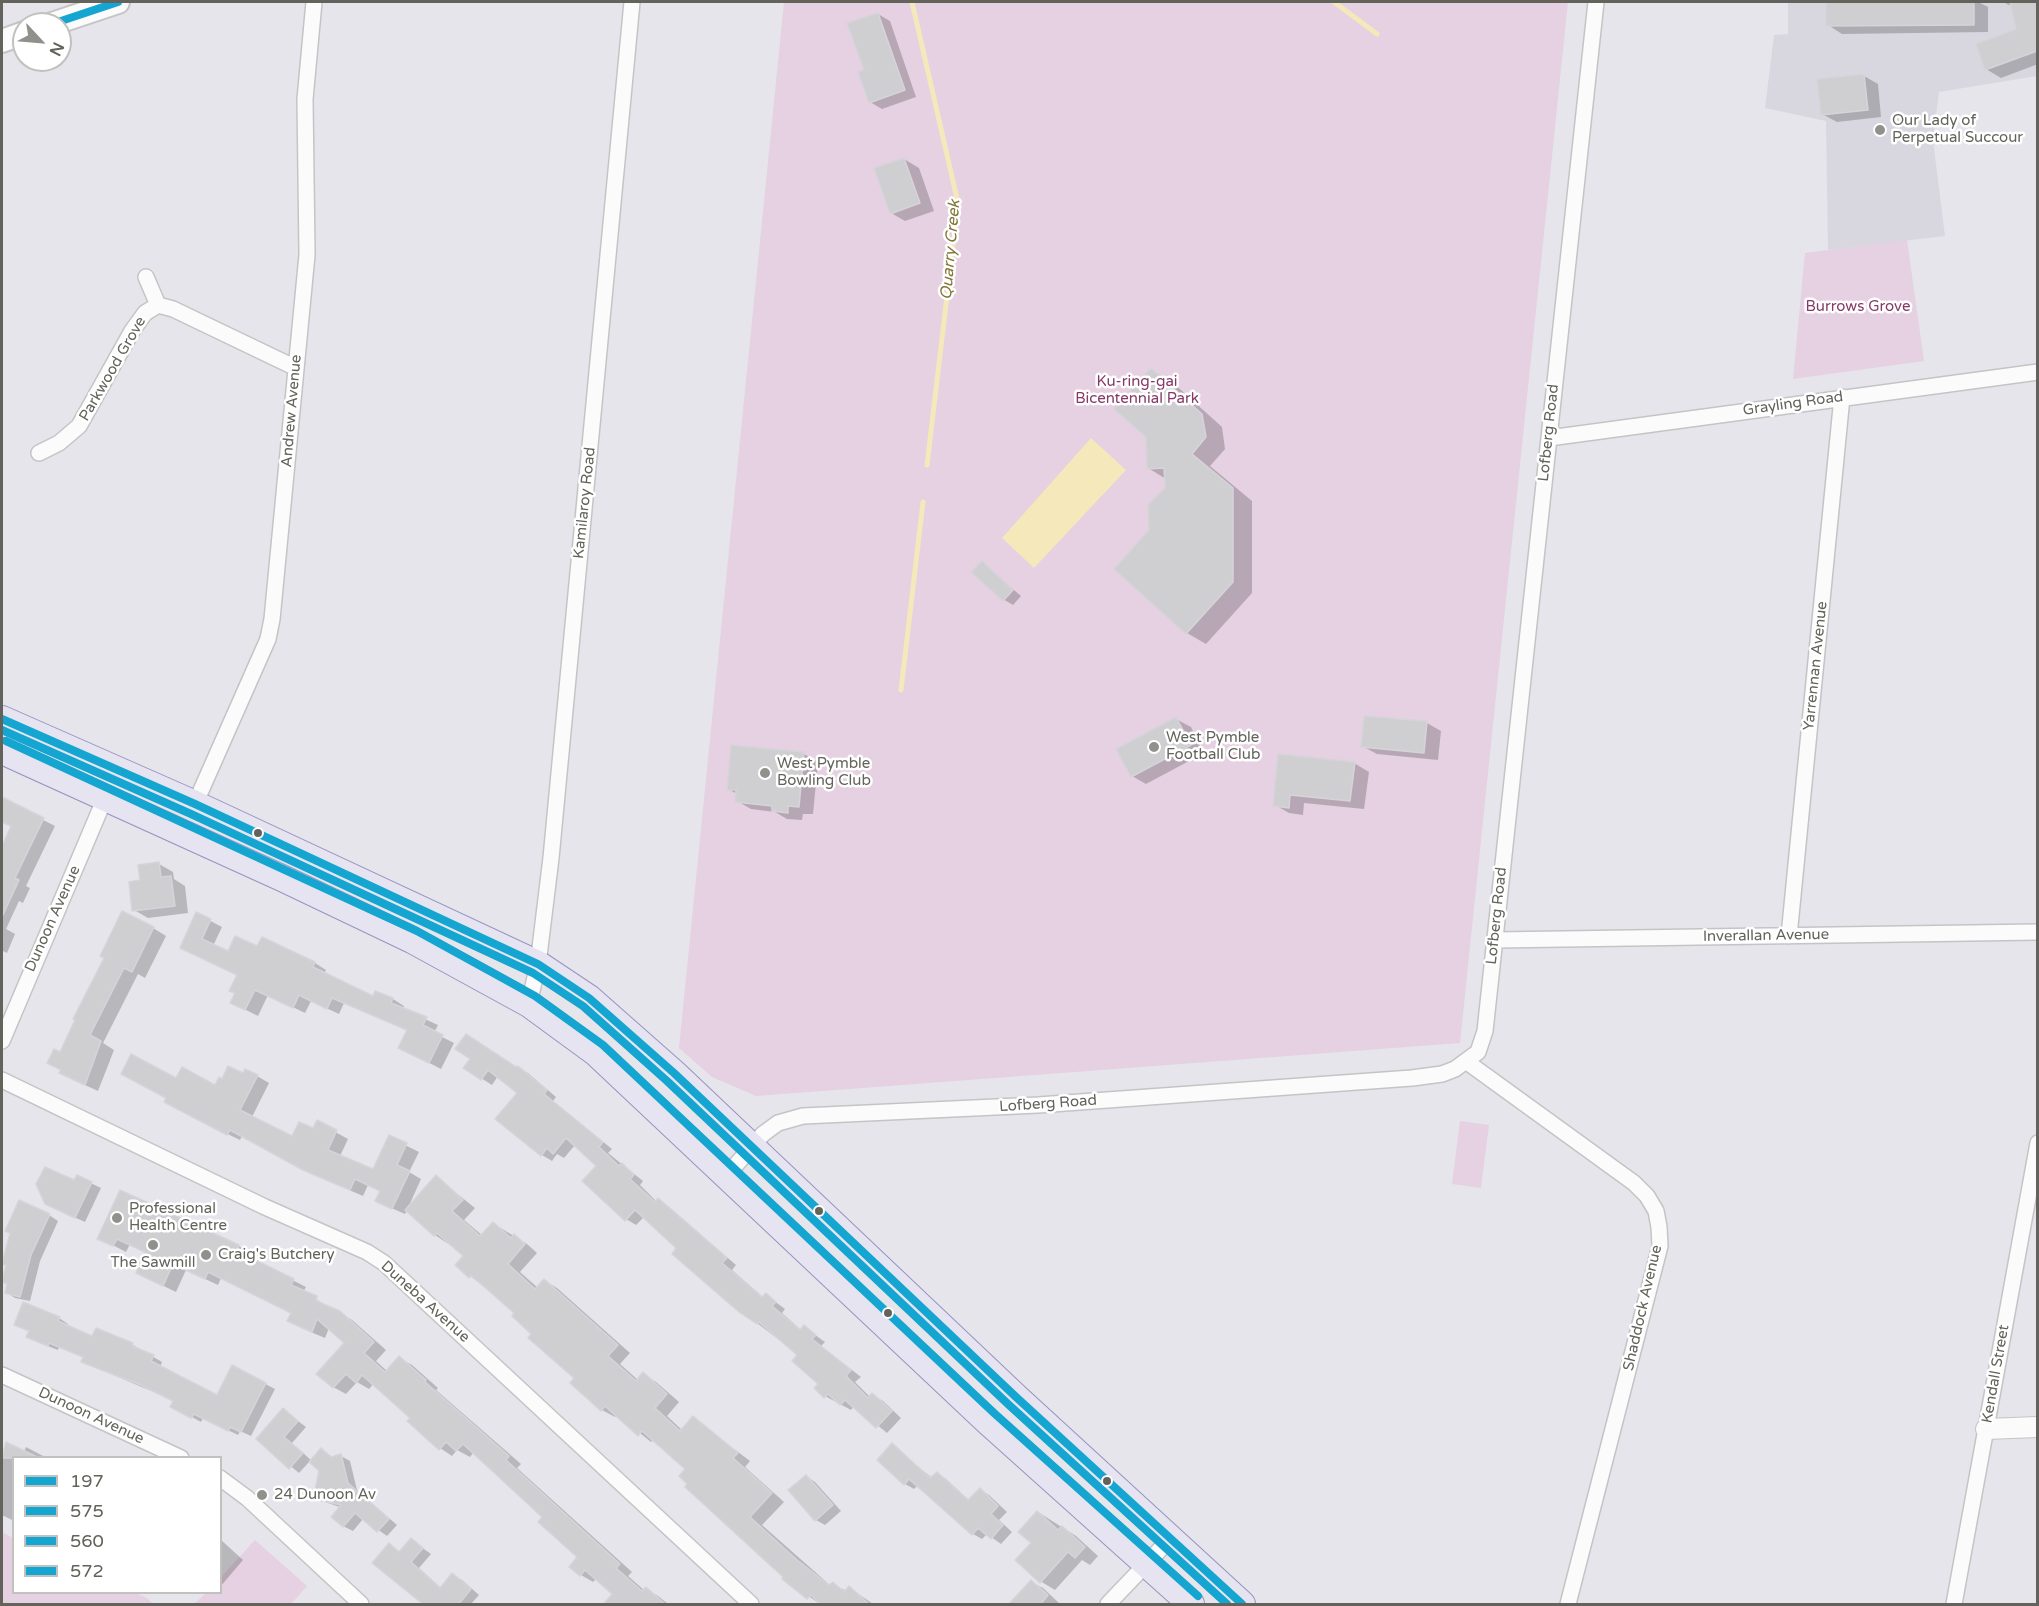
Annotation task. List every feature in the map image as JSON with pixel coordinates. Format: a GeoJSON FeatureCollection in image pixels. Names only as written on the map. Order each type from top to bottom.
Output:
{"type":"FeatureCollection","features":[{"type":"Feature","properties":{"kind":"highway"},"geometry":{"type":"LineString","coordinates":[[2,719],[195,804],[538,964],[589,998],[616,1020],[1242,1605]]}},
{"type":"Feature","properties":{"kind":"highway"},"geometry":{"type":"LineString","coordinates":[[2,751],[412,940],[529,1004],[596,1053],[987,1421],[1191,1605]]}},
{"type":"Feature","properties":{"kind":"main road"},"geometry":{"type":"LineString","coordinates":[[72,17],[118,2]]}},
{"type":"Feature","properties":{"kind":"street","name":"Andrew Avenue"},"geometry":{"type":"LineString","coordinates":[[195,804],[268,639],[307,255],[305,99],[314,2]]}},
{"type":"Feature","properties":{"kind":"street","name":"Kamilaroy Road"},"geometry":{"type":"LineString","coordinates":[[529,1004],[538,964],[551,858],[632,2]]}},
{"type":"Feature","properties":{"kind":"street","name":"Lofberg Road"},"geometry":{"type":"LineString","coordinates":[[727,1175],[751,1146],[778,1123],[803,1116],[1038,1105],[1412,1078],[1442,1074],[1467,1062],[1478,1052],[1485,1031],[1596,2]]}},
{"type":"Feature","properties":{"kind":"street","name":"Parkwood Grove"},"geometry":{"type":"LineString","coordinates":[[146,278],[158,305]]}},
{"type":"Feature","properties":{"kind":"street","name":"Parkwood Grove"},"geometry":{"type":"LineString","coordinates":[[39,453],[59,443],[79,426],[132,332],[145,313],[158,305],[173,309],[296,368]]}},
{"type":"Feature","properties":{"kind":"street","name":"Grayling Road"},"geometry":{"type":"LineString","coordinates":[[1549,438],[2037,372]]}},
{"type":"Feature","properties":{"kind":"street","name":"Yarrennan Avenue"},"geometry":{"type":"LineString","coordinates":[[1789,936],[1842,397]]}},
{"type":"Feature","properties":{"kind":"street","name":"Dunoon Avenue"},"geometry":{"type":"LineString","coordinates":[[2,1041],[6,1010],[105,798]]}},
{"type":"Feature","properties":{"kind":"street","name":"Inverallan Avenue"},"geometry":{"type":"LineString","coordinates":[[1494,940],[2037,932]]}},
{"type":"Feature","properties":{"kind":"street","name":"Shaddock Avenue"},"geometry":{"type":"LineString","coordinates":[[1467,1062],[1634,1183],[1647,1196],[1656,1211],[1659,1227],[1660,1246],[1568,1605]]}},
{"type":"Feature","properties":{"kind":"street","name":"Duneba Avenue"},"geometry":{"type":"LineString","coordinates":[[2,1080],[255,1202],[367,1252],[384,1263],[752,1605]]}},
{"type":"Feature","properties":{"kind":"street","name":"Kendall Street"},"geometry":{"type":"LineString","coordinates":[[1954,1605],[2037,1143]]}},
{"type":"Feature","properties":{"kind":"street","name":"Dunoon Avenue"},"geometry":{"type":"LineString","coordinates":[[2,1374],[177,1456]]}},
{"type":"Feature","properties":{"kind":"street"},"geometry":{"type":"LineString","coordinates":[[1986,1429],[2037,1427]]}},
{"type":"Feature","properties":{"kind":"street"},"geometry":{"type":"LineString","coordinates":[[222,1479],[247,1498],[361,1605]]}},
{"type":"Feature","properties":{"kind":"street"},"geometry":{"type":"LineString","coordinates":[[1108,1605],[1170,1538]]}},
{"type":"Feature","properties":{"kind":"shaded area","name":"Our Lady of Perpetual Succour"},"geometry":{"type":"Polygon","coordinates":[[[1788,2],[2037,2],[2037,76],[1939,92],[1933,140],[1945,236],[1828,250],[1826,121],[1765,108],[1774,35],[1788,34],[1788,2]]]}},
{"type":"Feature","properties":{"kind":"shaded area"},"geometry":{"type":"Polygon","coordinates":[[[1091,438],[1126,470],[1034,568],[1002,538],[1091,438]]]}},
{"type":"Feature","properties":{"kind":"green space","name":"Ku-ring-gai Bicentennial Park"},"geometry":{"type":"Polygon","coordinates":[[[784,2],[1568,2],[1460,1043],[756,1096],[712,1077],[679,1048],[784,2]]]}},
{"type":"Feature","properties":{"kind":"green space","name":"Burrows Grove"},"geometry":{"type":"Polygon","coordinates":[[[1907,240],[1924,361],[1793,379],[1805,253],[1907,240]]]}},
{"type":"Feature","properties":{"kind":"green space"},"geometry":{"type":"Polygon","coordinates":[[[1460,1121],[1489,1125],[1481,1188],[1452,1184],[1460,1121]]]}},
{"type":"Feature","properties":{"kind":"green space"},"geometry":{"type":"Polygon","coordinates":[[[2,1532],[12,1537],[12,1594],[137,1594],[147,1598],[153,1604],[2,1604],[2,1532]]]}},
{"type":"Feature","properties":{"kind":"green space"},"geometry":{"type":"Polygon","coordinates":[[[255,1540],[307,1586],[291,1604],[194,1604],[205,1594],[222,1594],[222,1576],[255,1540]]]}},
{"type":"Feature","properties":{"kind":"building"},"geometry":{"type":"Polygon","coordinates":[[[1826,2],[1974,2],[1974,25],[1826,26],[1826,2]]]}},
{"type":"Feature","properties":{"kind":"building"},"geometry":{"type":"Polygon","coordinates":[[[2010,2],[2037,2],[2037,51],[1985,70],[1976,44],[2016,29],[2010,2]]]}},
{"type":"Feature","properties":{"kind":"building"},"geometry":{"type":"Polygon","coordinates":[[[878,13],[905,90],[869,103],[858,72],[864,70],[847,23],[878,13]]]}},
{"type":"Feature","properties":{"kind":"building"},"geometry":{"type":"Polygon","coordinates":[[[1864,74],[1868,110],[1821,115],[1817,79],[1864,74]]]}},
{"type":"Feature","properties":{"kind":"building"},"geometry":{"type":"Polygon","coordinates":[[[904,158],[920,203],[890,214],[874,168],[904,158]]]}},
{"type":"Feature","properties":{"kind":"building"},"geometry":{"type":"Polygon","coordinates":[[[1151,368],[1202,414],[1206,437],[1192,454],[1233,488],[1233,582],[1186,634],[1114,569],[1149,530],[1148,505],[1165,488],[1164,468],[1147,469],[1146,437],[1114,409],[1151,368]]]}},
{"type":"Feature","properties":{"kind":"building"},"geometry":{"type":"Polygon","coordinates":[[[982,561],[1013,590],[1003,601],[971,572],[982,561]]]}},
{"type":"Feature","properties":{"kind":"building"},"geometry":{"type":"Polygon","coordinates":[[[1364,716],[1427,721],[1424,753],[1361,747],[1364,716]]]}},
{"type":"Feature","properties":{"kind":"building","name":"West Pymble Football Club"},"geometry":{"type":"Polygon","coordinates":[[[1176,717],[1191,745],[1131,777],[1116,749],[1176,717]]]}},
{"type":"Feature","properties":{"kind":"building","name":"West Pymble Bowling Club"},"geometry":{"type":"Polygon","coordinates":[[[731,745],[804,752],[799,807],[788,806],[788,813],[772,811],[772,806],[735,802],[736,790],[727,790],[731,745]]]}},
{"type":"Feature","properties":{"kind":"building"},"geometry":{"type":"Polygon","coordinates":[[[1278,754],[1355,762],[1350,801],[1290,795],[1289,808],[1273,806],[1278,754]]]}},
{"type":"Feature","properties":{"kind":"building"},"geometry":{"type":"Polygon","coordinates":[[[2,797],[44,818],[15,878],[19,880],[2,917],[2,846],[11,826],[2,822],[2,797]]]}},
{"type":"Feature","properties":{"kind":"building"},"geometry":{"type":"Polygon","coordinates":[[[159,862],[161,877],[171,876],[175,906],[132,911],[129,882],[140,880],[138,865],[159,862]]]}},
{"type":"Feature","properties":{"kind":"building"},"geometry":{"type":"Polygon","coordinates":[[[122,911],[154,927],[132,972],[124,968],[90,1035],[101,1041],[85,1085],[59,1073],[61,1070],[47,1063],[54,1049],[60,1052],[75,1020],[73,1019],[104,958],[100,956],[122,911]]]}},
{"type":"Feature","properties":{"kind":"building"},"geometry":{"type":"Polygon","coordinates":[[[196,912],[211,919],[202,939],[228,951],[235,936],[257,946],[262,937],[315,962],[313,967],[373,996],[375,991],[393,998],[391,1003],[427,1017],[423,1025],[443,1035],[429,1063],[398,1048],[407,1030],[332,998],[327,1009],[299,995],[293,1008],[255,990],[245,1010],[230,1003],[235,993],[229,991],[237,975],[180,948],[196,912]]]}},
{"type":"Feature","properties":{"kind":"building"},"geometry":{"type":"Polygon","coordinates":[[[466,1034],[516,1067],[518,1066],[547,1090],[544,1094],[603,1142],[599,1147],[619,1166],[622,1163],[634,1175],[630,1179],[655,1202],[658,1198],[727,1258],[722,1263],[762,1297],[766,1293],[776,1302],[772,1306],[800,1330],[804,1325],[816,1335],[812,1339],[851,1370],[846,1376],[868,1398],[872,1393],[892,1411],[876,1428],[845,1400],[840,1405],[828,1394],[824,1398],[814,1388],[818,1384],[792,1361],[797,1355],[759,1322],[757,1324],[739,1312],[672,1254],[676,1248],[635,1210],[625,1221],[582,1181],[596,1166],[566,1138],[553,1154],[547,1148],[541,1156],[495,1119],[517,1093],[488,1070],[481,1080],[463,1068],[470,1059],[455,1049],[466,1034]]]}},
{"type":"Feature","properties":{"kind":"building"},"geometry":{"type":"Polygon","coordinates":[[[131,1054],[176,1078],[182,1067],[215,1085],[219,1077],[222,1079],[228,1066],[243,1073],[245,1069],[258,1075],[240,1110],[292,1136],[299,1122],[313,1128],[317,1120],[337,1130],[328,1150],[373,1169],[389,1135],[407,1143],[397,1165],[410,1171],[392,1209],[375,1201],[380,1191],[355,1179],[350,1190],[303,1170],[230,1130],[227,1135],[164,1102],[166,1098],[121,1074],[131,1054]]]}},
{"type":"Feature","properties":{"kind":"building"},"geometry":{"type":"Polygon","coordinates":[[[45,1167],[74,1180],[77,1175],[92,1182],[75,1218],[45,1204],[36,1184],[45,1167]]]}},
{"type":"Feature","properties":{"kind":"building"},"geometry":{"type":"Polygon","coordinates":[[[436,1175],[463,1200],[452,1211],[480,1236],[493,1222],[511,1238],[514,1234],[525,1244],[508,1264],[535,1289],[544,1279],[618,1345],[608,1356],[636,1381],[643,1372],[667,1394],[655,1408],[680,1431],[693,1416],[738,1453],[733,1458],[772,1493],[750,1517],[797,1560],[829,1585],[833,1582],[844,1592],[849,1586],[870,1605],[821,1605],[811,1595],[807,1599],[782,1579],[783,1577],[685,1487],[687,1484],[679,1476],[685,1469],[642,1431],[638,1436],[605,1406],[601,1411],[570,1383],[574,1378],[528,1338],[531,1334],[512,1316],[514,1313],[471,1275],[469,1278],[455,1265],[463,1256],[437,1233],[434,1236],[405,1210],[436,1175]]]}},
{"type":"Feature","properties":{"kind":"building"},"geometry":{"type":"Polygon","coordinates":[[[120,1190],[239,1245],[237,1251],[294,1279],[291,1285],[317,1296],[316,1301],[340,1311],[374,1342],[364,1353],[385,1372],[399,1356],[509,1456],[506,1460],[620,1564],[616,1568],[642,1591],[646,1587],[666,1605],[603,1605],[612,1594],[585,1570],[580,1576],[569,1567],[577,1557],[538,1522],[542,1517],[463,1444],[456,1451],[446,1442],[439,1450],[407,1421],[410,1418],[362,1375],[356,1383],[346,1374],[333,1388],[316,1374],[344,1343],[317,1319],[312,1332],[287,1321],[291,1313],[208,1272],[205,1279],[173,1264],[163,1286],[136,1273],[145,1252],[117,1239],[113,1246],[97,1239],[120,1190]]]}},
{"type":"Feature","properties":{"kind":"building"},"geometry":{"type":"Polygon","coordinates":[[[19,1200],[50,1214],[31,1255],[20,1297],[5,1293],[7,1284],[2,1282],[6,1265],[2,1264],[10,1233],[5,1231],[19,1200]]]}},
{"type":"Feature","properties":{"kind":"building"},"geometry":{"type":"Polygon","coordinates":[[[23,1302],[60,1317],[58,1321],[92,1336],[96,1328],[133,1343],[132,1346],[154,1355],[151,1361],[217,1395],[232,1365],[266,1383],[241,1432],[230,1427],[228,1431],[194,1414],[191,1418],[170,1407],[173,1401],[141,1385],[81,1362],[83,1357],[49,1343],[48,1346],[26,1337],[29,1331],[14,1325],[23,1302]]]}},
{"type":"Feature","properties":{"kind":"building"},"geometry":{"type":"Polygon","coordinates":[[[283,1408],[298,1421],[284,1437],[303,1453],[289,1469],[256,1439],[283,1408]]]}},
{"type":"Feature","properties":{"kind":"building"},"geometry":{"type":"Polygon","coordinates":[[[6,1442],[35,1456],[12,1456],[12,1458],[2,1458],[6,1442]]]}},
{"type":"Feature","properties":{"kind":"building"},"geometry":{"type":"Polygon","coordinates":[[[892,1443],[930,1478],[937,1472],[968,1500],[980,1488],[998,1506],[991,1514],[1003,1525],[991,1539],[978,1528],[972,1535],[909,1479],[904,1485],[877,1460],[892,1443]]]}},
{"type":"Feature","properties":{"kind":"building"},"geometry":{"type":"Polygon","coordinates":[[[321,1448],[331,1457],[341,1454],[348,1483],[389,1519],[377,1532],[355,1513],[343,1527],[331,1517],[341,1505],[313,1499],[319,1471],[309,1462],[321,1448]]]}},
{"type":"Feature","properties":{"kind":"building"},"geometry":{"type":"Polygon","coordinates":[[[806,1475],[833,1505],[815,1521],[788,1490],[806,1475]]]}},
{"type":"Feature","properties":{"kind":"building"},"geometry":{"type":"Polygon","coordinates":[[[1037,1511],[1058,1530],[1062,1526],[1085,1547],[1075,1558],[1068,1552],[1040,1583],[1015,1560],[1031,1543],[1018,1532],[1037,1511]]]}},
{"type":"Feature","properties":{"kind":"building"},"geometry":{"type":"Polygon","coordinates":[[[411,1538],[423,1548],[411,1562],[440,1588],[452,1573],[471,1589],[458,1605],[424,1605],[372,1563],[389,1543],[399,1552],[411,1538]]]}},
{"type":"Feature","properties":{"kind":"building"},"geometry":{"type":"Polygon","coordinates":[[[1031,1580],[1048,1595],[1040,1605],[1008,1605],[1031,1580]]]}},
{"type":"Feature","properties":{"kind":"waterway","name":"Quarry Creek"},"geometry":{"type":"LineString","coordinates":[[912,2],[958,203],[927,465]]}},
{"type":"Feature","properties":{"kind":"waterway"},"geometry":{"type":"LineString","coordinates":[[1334,2],[1377,34]]}},
{"type":"Feature","properties":{"kind":"waterway","name":"Quarry Creek"},"geometry":{"type":"LineString","coordinates":[[901,690],[923,502]]}},
{"type":"Feature","properties":{"kind":"transit line","name":"572"},"geometry":{"type":"LineString","coordinates":[[72,17],[118,2]]}},
{"type":"Feature","properties":{"kind":"transit line","name":"197"},"geometry":{"type":"LineString","coordinates":[[2,719],[195,804],[538,964],[589,998],[674,1073],[1016,1397],[1242,1604]]}},
{"type":"Feature","properties":{"kind":"transit line","name":"575"},"geometry":{"type":"LineString","coordinates":[[2,730],[191,814],[533,973],[583,1006],[667,1081],[1009,1405],[1227,1604]]}},
{"type":"Feature","properties":{"kind":"transit line","name":"560"},"geometry":{"type":"LineString","coordinates":[[6,741],[417,931],[535,996],[603,1045],[994,1413],[1198,1596]]}},
{"type":"Feature","properties":{"kind":"place","name":"Our Lady of Perpetual Succour"},"geometry":{"type":"Point","coordinates":[1880,130]}},
{"type":"Feature","properties":{"kind":"place","name":"West Pymble Football Club"},"geometry":{"type":"Point","coordinates":[1154,747]}},
{"type":"Feature","properties":{"kind":"place","name":"West Pymble Bowling Club"},"geometry":{"type":"Point","coordinates":[765,773]}},
{"type":"Feature","properties":{"kind":"place","name":"Professional Health Centre"},"geometry":{"type":"Point","coordinates":[117,1218]}},
{"type":"Feature","properties":{"kind":"place","name":"The Sawmill"},"geometry":{"type":"Point","coordinates":[153,1245]}},
{"type":"Feature","properties":{"kind":"place","name":"Craig's Butchery"},"geometry":{"type":"Point","coordinates":[206,1255]}},
{"type":"Feature","properties":{"kind":"place","name":"24 Dunoon Av"},"geometry":{"type":"Point","coordinates":[262,1495]}}]}
